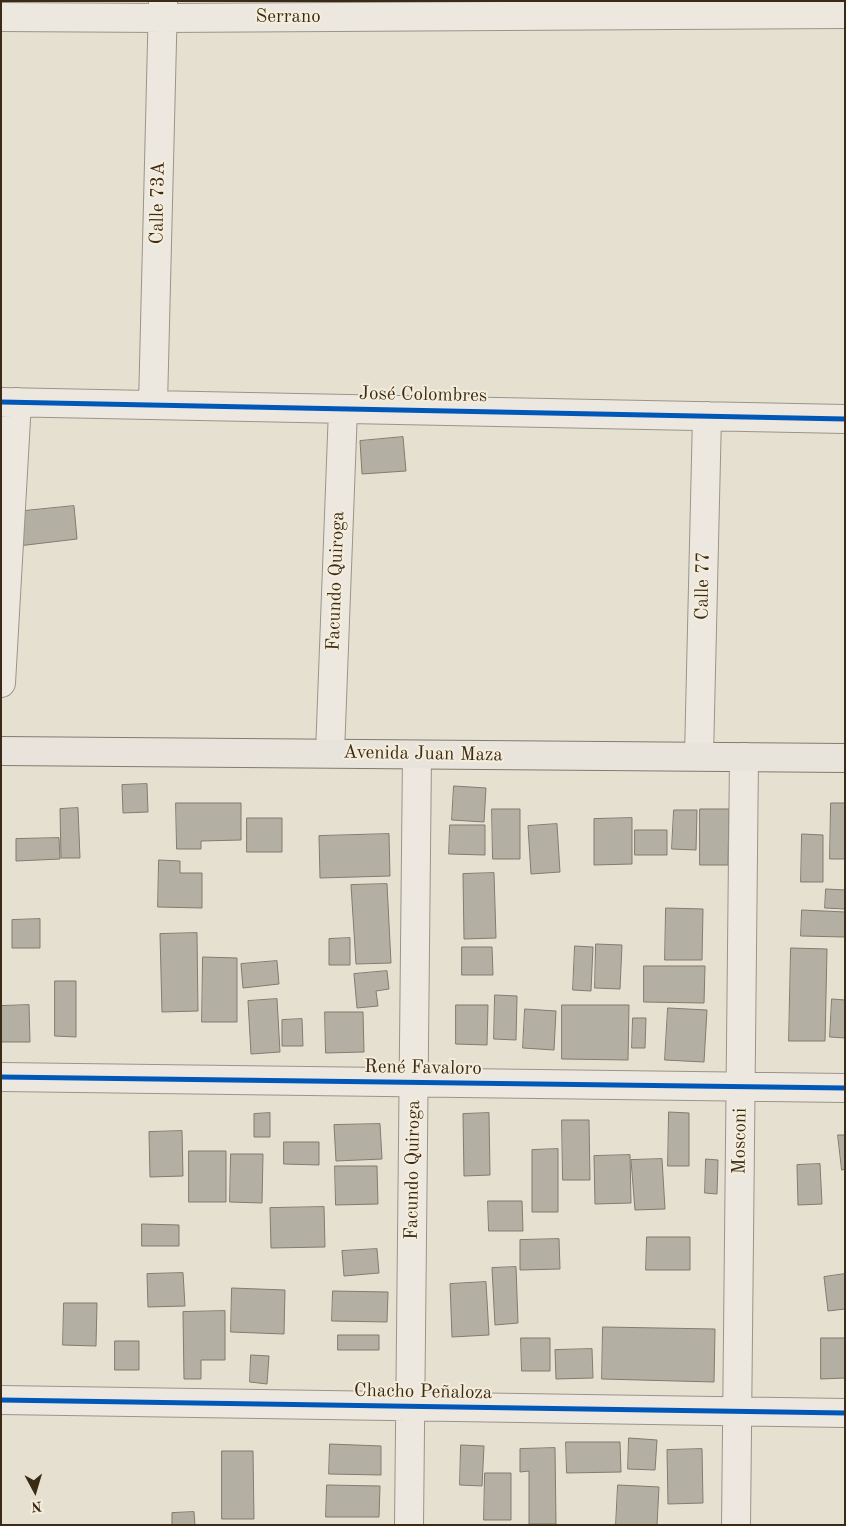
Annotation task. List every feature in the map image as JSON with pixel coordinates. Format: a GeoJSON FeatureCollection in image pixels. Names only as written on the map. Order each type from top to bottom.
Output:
{"type":"FeatureCollection","features":[{"type":"Feature","properties":{"kind":"main road","name":"Avenida Juan Maza"},"geometry":{"type":"LineString","coordinates":[[1,751],[845,758]]}},
{"type":"Feature","properties":{"kind":"street","name":"Serrano"},"geometry":{"type":"LineString","coordinates":[[1,17],[163,10],[586,8],[795,8],[845,14]]}},
{"type":"Feature","properties":{"kind":"street","name":"Calle 73A"},"geometry":{"type":"LineString","coordinates":[[153,405],[163,10]]}},
{"type":"Feature","properties":{"kind":"street","name":"José Colombres"},"geometry":{"type":"LineString","coordinates":[[9,402],[845,419]]}},
{"type":"Feature","properties":{"kind":"street"},"geometry":{"type":"LineString","coordinates":[[1,683],[9,402]]}},
{"type":"Feature","properties":{"kind":"street","name":"Facundo Quiroga"},"geometry":{"type":"LineString","coordinates":[[330,753],[343,409]]}},
{"type":"Feature","properties":{"kind":"street","name":"Calle 77"},"geometry":{"type":"LineString","coordinates":[[699,756],[707,416]]}},
{"type":"Feature","properties":{"kind":"street","name":"Facundo Quiroga"},"geometry":{"type":"LineString","coordinates":[[410,1525],[417,755]]}},
{"type":"Feature","properties":{"kind":"street","name":"Mosconi"},"geometry":{"type":"LineString","coordinates":[[736,1525],[744,756]]}},
{"type":"Feature","properties":{"kind":"street","name":"René Favaloro"},"geometry":{"type":"LineString","coordinates":[[1,1077],[845,1088]]}},
{"type":"Feature","properties":{"kind":"street","name":"Chacho Peñaloza"},"geometry":{"type":"LineString","coordinates":[[1,1400],[845,1413]]}},
{"type":"Feature","properties":{"kind":"building"},"geometry":{"type":"Polygon","coordinates":[[[403,437],[406,471],[362,474],[360,441],[403,437]]]}},
{"type":"Feature","properties":{"kind":"building"},"geometry":{"type":"Polygon","coordinates":[[[74,506],[77,539],[18,546],[14,512],[74,506]]]}},
{"type":"Feature","properties":{"kind":"building"},"geometry":{"type":"Polygon","coordinates":[[[147,784],[148,812],[123,813],[122,785],[147,784]]]}},
{"type":"Feature","properties":{"kind":"building"},"geometry":{"type":"Polygon","coordinates":[[[454,786],[486,788],[484,822],[452,820],[454,786]]]}},
{"type":"Feature","properties":{"kind":"building"},"geometry":{"type":"Polygon","coordinates":[[[176,803],[241,803],[241,840],[201,841],[201,849],[177,849],[176,803]]]}},
{"type":"Feature","properties":{"kind":"building"},"geometry":{"type":"Polygon","coordinates":[[[831,803],[845,803],[845,859],[830,859],[831,803]]]}},
{"type":"Feature","properties":{"kind":"building"},"geometry":{"type":"Polygon","coordinates":[[[78,808],[80,858],[61,858],[60,809],[78,808]]]}},
{"type":"Feature","properties":{"kind":"building"},"geometry":{"type":"Polygon","coordinates":[[[492,809],[520,809],[520,859],[493,859],[492,809]]]}},
{"type":"Feature","properties":{"kind":"building"},"geometry":{"type":"Polygon","coordinates":[[[700,809],[729,809],[728,865],[700,865],[700,809]]]}},
{"type":"Feature","properties":{"kind":"building"},"geometry":{"type":"Polygon","coordinates":[[[674,810],[697,810],[696,850],[672,849],[674,810]]]}},
{"type":"Feature","properties":{"kind":"building"},"geometry":{"type":"Polygon","coordinates":[[[247,818],[282,818],[282,852],[247,852],[247,818]]]}},
{"type":"Feature","properties":{"kind":"building"},"geometry":{"type":"Polygon","coordinates":[[[632,818],[632,864],[594,865],[594,819],[632,818]]]}},
{"type":"Feature","properties":{"kind":"building"},"geometry":{"type":"Polygon","coordinates":[[[557,824],[560,872],[531,874],[528,826],[557,824]]]}},
{"type":"Feature","properties":{"kind":"building"},"geometry":{"type":"Polygon","coordinates":[[[450,825],[485,825],[485,855],[449,854],[450,825]]]}},
{"type":"Feature","properties":{"kind":"building"},"geometry":{"type":"Polygon","coordinates":[[[635,830],[667,830],[667,855],[635,855],[635,830]]]}},
{"type":"Feature","properties":{"kind":"building"},"geometry":{"type":"Polygon","coordinates":[[[389,834],[390,876],[320,878],[319,836],[389,834]]]}},
{"type":"Feature","properties":{"kind":"building"},"geometry":{"type":"Polygon","coordinates":[[[802,834],[823,835],[823,882],[801,882],[802,834]]]}},
{"type":"Feature","properties":{"kind":"building"},"geometry":{"type":"Polygon","coordinates":[[[59,838],[60,859],[16,861],[16,839],[59,838]]]}},
{"type":"Feature","properties":{"kind":"building"},"geometry":{"type":"Polygon","coordinates":[[[159,860],[180,861],[180,873],[202,873],[202,908],[158,907],[159,860]]]}},
{"type":"Feature","properties":{"kind":"building"},"geometry":{"type":"Polygon","coordinates":[[[494,873],[496,938],[464,939],[463,874],[494,873]]]}},
{"type":"Feature","properties":{"kind":"building"},"geometry":{"type":"Polygon","coordinates":[[[387,884],[391,963],[356,964],[351,885],[387,884]]]}},
{"type":"Feature","properties":{"kind":"building"},"geometry":{"type":"Polygon","coordinates":[[[826,889],[845,890],[845,909],[825,908],[826,889]]]}},
{"type":"Feature","properties":{"kind":"building"},"geometry":{"type":"Polygon","coordinates":[[[666,908],[703,909],[702,960],[665,960],[666,908]]]}},
{"type":"Feature","properties":{"kind":"building"},"geometry":{"type":"Polygon","coordinates":[[[802,910],[845,912],[845,937],[801,936],[802,910]]]}},
{"type":"Feature","properties":{"kind":"building"},"geometry":{"type":"Polygon","coordinates":[[[40,919],[40,948],[12,948],[12,920],[40,919]]]}},
{"type":"Feature","properties":{"kind":"building"},"geometry":{"type":"Polygon","coordinates":[[[197,933],[198,1011],[162,1012],[160,934],[197,933]]]}},
{"type":"Feature","properties":{"kind":"building"},"geometry":{"type":"Polygon","coordinates":[[[350,938],[350,965],[329,965],[329,939],[350,938]]]}},
{"type":"Feature","properties":{"kind":"building"},"geometry":{"type":"Polygon","coordinates":[[[596,944],[622,945],[620,989],[595,988],[596,944]]]}},
{"type":"Feature","properties":{"kind":"building"},"geometry":{"type":"Polygon","coordinates":[[[575,946],[593,947],[591,991],[573,990],[575,946]]]}},
{"type":"Feature","properties":{"kind":"building"},"geometry":{"type":"Polygon","coordinates":[[[462,947],[492,947],[493,975],[462,975],[462,947]]]}},
{"type":"Feature","properties":{"kind":"building"},"geometry":{"type":"Polygon","coordinates":[[[791,948],[827,949],[825,1041],[789,1041],[791,948]]]}},
{"type":"Feature","properties":{"kind":"building"},"geometry":{"type":"Polygon","coordinates":[[[203,957],[237,958],[237,1022],[202,1022],[203,957]]]}},
{"type":"Feature","properties":{"kind":"building"},"geometry":{"type":"Polygon","coordinates":[[[277,961],[279,984],[243,988],[241,964],[277,961]]]}},
{"type":"Feature","properties":{"kind":"building"},"geometry":{"type":"Polygon","coordinates":[[[644,966],[705,966],[704,1003],[644,1002],[644,966]]]}},
{"type":"Feature","properties":{"kind":"building"},"geometry":{"type":"Polygon","coordinates":[[[387,971],[389,989],[376,991],[378,1006],[357,1008],[354,974],[387,971]]]}},
{"type":"Feature","properties":{"kind":"building"},"geometry":{"type":"Polygon","coordinates":[[[55,981],[76,981],[76,1037],[55,1036],[55,981]]]}},
{"type":"Feature","properties":{"kind":"building"},"geometry":{"type":"Polygon","coordinates":[[[495,995],[517,996],[516,1040],[494,1039],[495,995]]]}},
{"type":"Feature","properties":{"kind":"building"},"geometry":{"type":"Polygon","coordinates":[[[277,999],[280,1052],[251,1054],[248,1001],[277,999]]]}},
{"type":"Feature","properties":{"kind":"building"},"geometry":{"type":"Polygon","coordinates":[[[832,999],[845,1000],[845,1038],[830,1037],[832,999]]]}},
{"type":"Feature","properties":{"kind":"building"},"geometry":{"type":"Polygon","coordinates":[[[29,1005],[30,1042],[1,1042],[1,1006],[29,1005]]]}},
{"type":"Feature","properties":{"kind":"building"},"geometry":{"type":"Polygon","coordinates":[[[456,1005],[488,1005],[487,1045],[456,1044],[456,1005]]]}},
{"type":"Feature","properties":{"kind":"building"},"geometry":{"type":"Polygon","coordinates":[[[562,1005],[629,1005],[628,1060],[562,1059],[562,1005]]]}},
{"type":"Feature","properties":{"kind":"building"},"geometry":{"type":"Polygon","coordinates":[[[668,1008],[707,1010],[704,1062],[665,1060],[668,1008]]]}},
{"type":"Feature","properties":{"kind":"building"},"geometry":{"type":"Polygon","coordinates":[[[525,1009],[556,1011],[554,1050],[523,1048],[525,1009]]]}},
{"type":"Feature","properties":{"kind":"building"},"geometry":{"type":"Polygon","coordinates":[[[325,1012],[363,1012],[364,1052],[326,1053],[325,1012]]]}},
{"type":"Feature","properties":{"kind":"building"},"geometry":{"type":"Polygon","coordinates":[[[633,1018],[646,1018],[645,1048],[632,1048],[633,1018]]]}},
{"type":"Feature","properties":{"kind":"building"},"geometry":{"type":"Polygon","coordinates":[[[302,1019],[303,1046],[282,1046],[282,1020],[302,1019]]]}},
{"type":"Feature","properties":{"kind":"building"},"geometry":{"type":"Polygon","coordinates":[[[669,1112],[689,1113],[689,1166],[668,1166],[669,1112]]]}},
{"type":"Feature","properties":{"kind":"building"},"geometry":{"type":"Polygon","coordinates":[[[270,1113],[270,1137],[254,1137],[254,1114],[270,1113]]]}},
{"type":"Feature","properties":{"kind":"building"},"geometry":{"type":"Polygon","coordinates":[[[489,1113],[490,1175],[464,1176],[463,1114],[489,1113]]]}},
{"type":"Feature","properties":{"kind":"building"},"geometry":{"type":"Polygon","coordinates":[[[562,1120],[589,1120],[590,1180],[563,1180],[562,1120]]]}},
{"type":"Feature","properties":{"kind":"building"},"geometry":{"type":"Polygon","coordinates":[[[380,1124],[382,1159],[336,1161],[334,1125],[380,1124]]]}},
{"type":"Feature","properties":{"kind":"building"},"geometry":{"type":"Polygon","coordinates":[[[182,1131],[183,1176],[150,1177],[149,1132],[182,1131]]]}},
{"type":"Feature","properties":{"kind":"building"},"geometry":{"type":"Polygon","coordinates":[[[838,1135],[845,1135],[845,1169],[842,1170],[838,1135]]]}},
{"type":"Feature","properties":{"kind":"building"},"geometry":{"type":"Polygon","coordinates":[[[284,1142],[319,1142],[319,1165],[284,1164],[284,1142]]]}},
{"type":"Feature","properties":{"kind":"building"},"geometry":{"type":"Polygon","coordinates":[[[558,1149],[558,1212],[532,1212],[532,1150],[558,1149]]]}},
{"type":"Feature","properties":{"kind":"building"},"geometry":{"type":"Polygon","coordinates":[[[189,1151],[226,1151],[226,1202],[189,1202],[189,1151]]]}},
{"type":"Feature","properties":{"kind":"building"},"geometry":{"type":"Polygon","coordinates":[[[231,1154],[263,1154],[262,1203],[230,1202],[231,1154]]]}},
{"type":"Feature","properties":{"kind":"building"},"geometry":{"type":"Polygon","coordinates":[[[630,1155],[631,1203],[595,1204],[594,1156],[630,1155]]]}},
{"type":"Feature","properties":{"kind":"building"},"geometry":{"type":"Polygon","coordinates":[[[662,1159],[665,1209],[635,1210],[631,1160],[662,1159]]]}},
{"type":"Feature","properties":{"kind":"building"},"geometry":{"type":"Polygon","coordinates":[[[706,1159],[718,1160],[717,1194],[705,1193],[706,1159]]]}},
{"type":"Feature","properties":{"kind":"building"},"geometry":{"type":"Polygon","coordinates":[[[820,1164],[822,1204],[798,1205],[797,1165],[820,1164]]]}},
{"type":"Feature","properties":{"kind":"building"},"geometry":{"type":"Polygon","coordinates":[[[335,1166],[377,1166],[378,1204],[336,1205],[335,1166]]]}},
{"type":"Feature","properties":{"kind":"building"},"geometry":{"type":"Polygon","coordinates":[[[488,1201],[522,1201],[523,1231],[489,1231],[488,1201]]]}},
{"type":"Feature","properties":{"kind":"building"},"geometry":{"type":"Polygon","coordinates":[[[324,1207],[325,1247],[271,1248],[270,1208],[324,1207]]]}},
{"type":"Feature","properties":{"kind":"building"},"geometry":{"type":"Polygon","coordinates":[[[142,1224],[179,1225],[179,1246],[142,1246],[142,1224]]]}},
{"type":"Feature","properties":{"kind":"building"},"geometry":{"type":"Polygon","coordinates":[[[647,1237],[690,1237],[690,1270],[646,1270],[647,1237]]]}},
{"type":"Feature","properties":{"kind":"building"},"geometry":{"type":"Polygon","coordinates":[[[559,1239],[560,1269],[520,1270],[520,1240],[559,1239]]]}},
{"type":"Feature","properties":{"kind":"building"},"geometry":{"type":"Polygon","coordinates":[[[377,1249],[379,1273],[344,1276],[342,1251],[377,1249]]]}},
{"type":"Feature","properties":{"kind":"building"},"geometry":{"type":"Polygon","coordinates":[[[516,1267],[518,1323],[495,1325],[492,1268],[516,1267]]]}},
{"type":"Feature","properties":{"kind":"building"},"geometry":{"type":"Polygon","coordinates":[[[183,1273],[185,1306],[148,1307],[147,1274],[183,1273]]]}},
{"type":"Feature","properties":{"kind":"building"},"geometry":{"type":"Polygon","coordinates":[[[845,1274],[845,1309],[828,1311],[824,1277],[845,1274]]]}},
{"type":"Feature","properties":{"kind":"building"},"geometry":{"type":"Polygon","coordinates":[[[486,1282],[489,1335],[452,1337],[450,1284],[486,1282]]]}},
{"type":"Feature","properties":{"kind":"building"},"geometry":{"type":"Polygon","coordinates":[[[232,1288],[285,1290],[284,1334],[231,1332],[232,1288]]]}},
{"type":"Feature","properties":{"kind":"building"},"geometry":{"type":"Polygon","coordinates":[[[333,1291],[388,1292],[387,1322],[332,1321],[333,1291]]]}},
{"type":"Feature","properties":{"kind":"building"},"geometry":{"type":"Polygon","coordinates":[[[64,1303],[97,1303],[96,1346],[63,1345],[64,1303]]]}},
{"type":"Feature","properties":{"kind":"building"},"geometry":{"type":"Polygon","coordinates":[[[225,1311],[225,1360],[201,1360],[201,1379],[184,1379],[183,1312],[225,1311]]]}},
{"type":"Feature","properties":{"kind":"building"},"geometry":{"type":"Polygon","coordinates":[[[603,1327],[715,1329],[714,1382],[602,1379],[603,1327]]]}},
{"type":"Feature","properties":{"kind":"building"},"geometry":{"type":"Polygon","coordinates":[[[338,1335],[379,1335],[379,1350],[338,1350],[338,1335]]]}},
{"type":"Feature","properties":{"kind":"building"},"geometry":{"type":"Polygon","coordinates":[[[521,1338],[550,1338],[550,1371],[522,1371],[521,1338]]]}},
{"type":"Feature","properties":{"kind":"building"},"geometry":{"type":"Polygon","coordinates":[[[821,1338],[845,1338],[845,1378],[821,1379],[821,1338]]]}},
{"type":"Feature","properties":{"kind":"building"},"geometry":{"type":"Polygon","coordinates":[[[115,1341],[139,1341],[139,1370],[115,1370],[115,1341]]]}},
{"type":"Feature","properties":{"kind":"building"},"geometry":{"type":"Polygon","coordinates":[[[592,1349],[593,1378],[556,1379],[555,1350],[592,1349]]]}},
{"type":"Feature","properties":{"kind":"building"},"geometry":{"type":"Polygon","coordinates":[[[251,1355],[269,1356],[267,1384],[250,1382],[251,1355]]]}},
{"type":"Feature","properties":{"kind":"building"},"geometry":{"type":"Polygon","coordinates":[[[629,1438],[657,1440],[655,1470],[628,1469],[629,1438]]]}},
{"type":"Feature","properties":{"kind":"building"},"geometry":{"type":"Polygon","coordinates":[[[566,1442],[620,1442],[621,1472],[567,1473],[566,1442]]]}},
{"type":"Feature","properties":{"kind":"building"},"geometry":{"type":"Polygon","coordinates":[[[330,1444],[381,1446],[381,1475],[329,1474],[330,1444]]]}},
{"type":"Feature","properties":{"kind":"building"},"geometry":{"type":"Polygon","coordinates":[[[461,1445],[484,1446],[482,1486],[460,1485],[461,1445]]]}},
{"type":"Feature","properties":{"kind":"building"},"geometry":{"type":"Polygon","coordinates":[[[555,1448],[556,1524],[529,1524],[529,1471],[520,1472],[520,1449],[555,1448]]]}},
{"type":"Feature","properties":{"kind":"building"},"geometry":{"type":"Polygon","coordinates":[[[702,1449],[703,1503],[668,1504],[667,1450],[702,1449]]]}},
{"type":"Feature","properties":{"kind":"building"},"geometry":{"type":"Polygon","coordinates":[[[222,1451],[253,1451],[254,1519],[222,1519],[222,1451]]]}},
{"type":"Feature","properties":{"kind":"building"},"geometry":{"type":"Polygon","coordinates":[[[485,1473],[511,1473],[511,1520],[484,1520],[485,1473]]]}},
{"type":"Feature","properties":{"kind":"building"},"geometry":{"type":"Polygon","coordinates":[[[327,1485],[380,1486],[379,1517],[326,1517],[327,1485]]]}},
{"type":"Feature","properties":{"kind":"building"},"geometry":{"type":"Polygon","coordinates":[[[618,1485],[659,1487],[657,1525],[616,1525],[618,1485]]]}},
{"type":"Feature","properties":{"kind":"building"},"geometry":{"type":"Polygon","coordinates":[[[194,1512],[195,1525],[172,1525],[172,1513],[194,1512]]]}},
{"type":"Feature","properties":{"kind":"cycle path"},"geometry":{"type":"LineString","coordinates":[[1,402],[845,419]]}},
{"type":"Feature","properties":{"kind":"cycle path"},"geometry":{"type":"LineString","coordinates":[[1,1077],[845,1088]]}},
{"type":"Feature","properties":{"kind":"cycle path"},"geometry":{"type":"LineString","coordinates":[[1,1400],[845,1413]]}}]}
